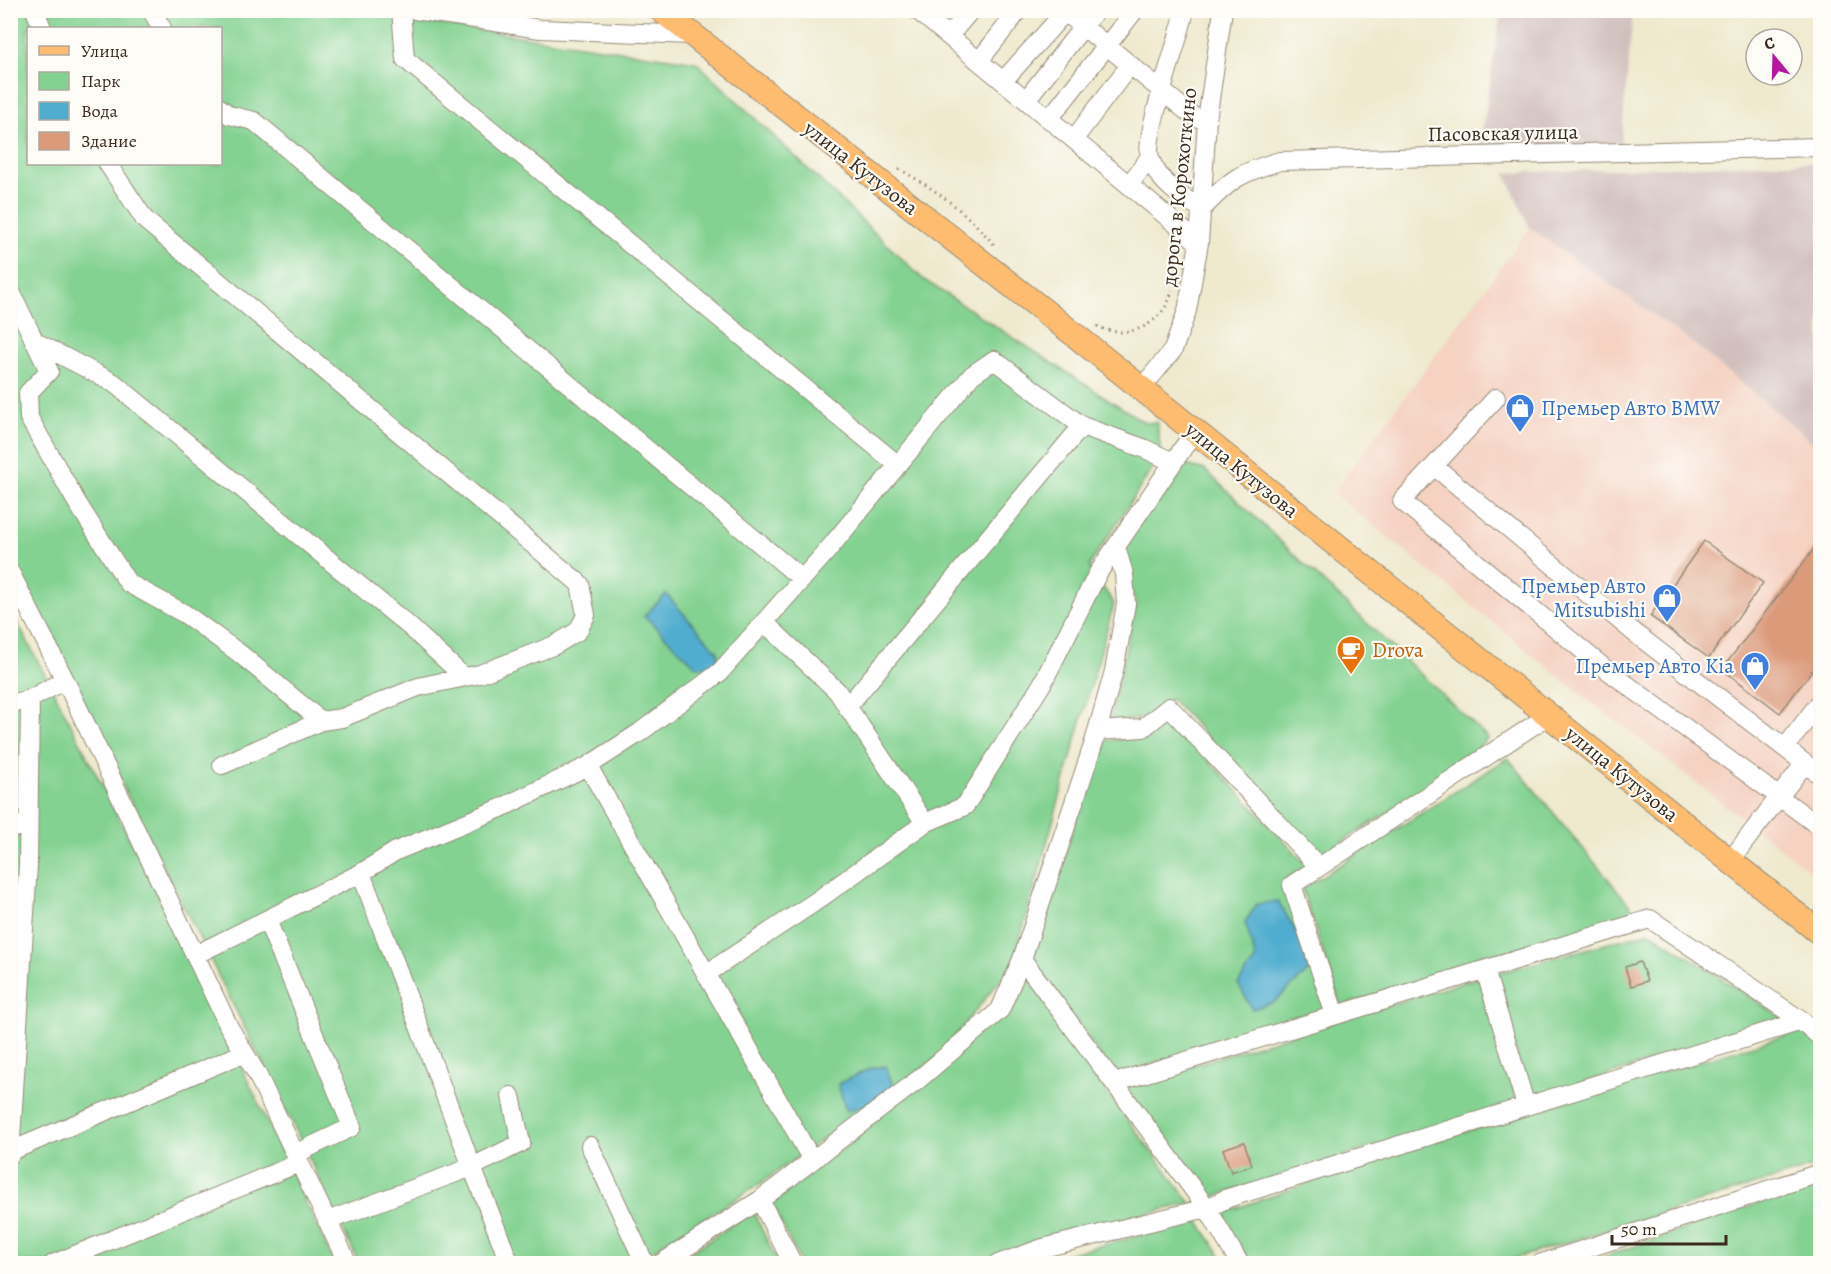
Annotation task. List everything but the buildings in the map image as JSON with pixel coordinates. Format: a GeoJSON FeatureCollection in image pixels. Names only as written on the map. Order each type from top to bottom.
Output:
{"type":"FeatureCollection","features":[{"type":"Feature","properties":{"kind":"main road","name":"улица Кутузова"},"geometry":{"type":"LineString","coordinates":[[661,10],[1076,336],[1140,390],[1821,933]]}},
{"type":"Feature","properties":{"kind":"street"},"geometry":{"type":"LineString","coordinates":[[36,10],[42,27]]}},
{"type":"Feature","properties":{"kind":"street"},"geometry":{"type":"LineString","coordinates":[[151,10],[161,27]]}},
{"type":"Feature","properties":{"kind":"street"},"geometry":{"type":"LineString","coordinates":[[401,10],[405,59],[898,465]]}},
{"type":"Feature","properties":{"kind":"street"},"geometry":{"type":"LineString","coordinates":[[917,10],[1198,243]]}},
{"type":"Feature","properties":{"kind":"street"},"geometry":{"type":"LineString","coordinates":[[979,61],[1019,10]]}},
{"type":"Feature","properties":{"kind":"street"},"geometry":{"type":"LineString","coordinates":[[1026,100],[1096,10]]}},
{"type":"Feature","properties":{"kind":"street"},"geometry":{"type":"LineString","coordinates":[[1049,119],[1135,10]]}},
{"type":"Feature","properties":{"kind":"street"},"geometry":{"type":"LineString","coordinates":[[1185,10],[1163,93],[1149,135],[1150,158],[1160,177],[1183,198],[1202,209]]}},
{"type":"Feature","properties":{"kind":"street","name":"дорога в Корохоткино"},"geometry":{"type":"LineString","coordinates":[[1140,390],[1173,350],[1187,311],[1198,243],[1207,120],[1223,10]]}},
{"type":"Feature","properties":{"kind":"street"},"geometry":{"type":"LineString","coordinates":[[425,11],[540,29],[691,35]]}},
{"type":"Feature","properties":{"kind":"street"},"geometry":{"type":"LineString","coordinates":[[1003,81],[1064,11],[1194,117],[1207,120]]}},
{"type":"Feature","properties":{"kind":"street"},"geometry":{"type":"LineString","coordinates":[[949,36],[968,12]]}},
{"type":"Feature","properties":{"kind":"street"},"geometry":{"type":"LineString","coordinates":[[1074,140],[1129,66]]}},
{"type":"Feature","properties":{"kind":"street"},"geometry":{"type":"LineString","coordinates":[[222,110],[229,115],[254,121],[802,579]]}},
{"type":"Feature","properties":{"kind":"street","name":"Пасовская улица"},"geometry":{"type":"LineString","coordinates":[[1202,209],[1230,181],[1252,169],[1280,161],[1821,147]]}},
{"type":"Feature","properties":{"kind":"street"},"geometry":{"type":"LineString","coordinates":[[1129,185],[1150,158]]}},
{"type":"Feature","properties":{"kind":"street"},"geometry":{"type":"LineString","coordinates":[[109,165],[145,220],[580,584],[586,615],[578,631],[555,645],[480,674],[418,687],[342,718],[321,721],[222,765]]}},
{"type":"Feature","properties":{"kind":"street"},"geometry":{"type":"LineString","coordinates":[[10,290],[49,371],[28,393],[29,418],[76,501],[128,583],[185,614],[239,653],[321,721]]}},
{"type":"Feature","properties":{"kind":"street"},"geometry":{"type":"LineString","coordinates":[[34,341],[114,383],[409,626],[464,677]]}},
{"type":"Feature","properties":{"kind":"street"},"geometry":{"type":"LineString","coordinates":[[195,955],[362,873],[396,851],[501,808],[588,766],[639,733],[720,672],[802,579],[972,375],[994,360],[1082,426],[1143,448],[1173,462]]}},
{"type":"Feature","properties":{"kind":"street"},"geometry":{"type":"LineString","coordinates":[[1496,398],[1402,501],[1603,667],[1821,827]]}},
{"type":"Feature","properties":{"kind":"street"},"geometry":{"type":"LineString","coordinates":[[848,707],[1082,426]]}},
{"type":"Feature","properties":{"kind":"street"},"geometry":{"type":"LineString","coordinates":[[706,974],[815,902],[925,823],[965,806],[1042,684],[1098,573],[1194,432]]}},
{"type":"Feature","properties":{"kind":"street"},"geometry":{"type":"LineString","coordinates":[[1434,466],[1636,634],[1821,775]]}},
{"type":"Feature","properties":{"kind":"street"},"geometry":{"type":"LineString","coordinates":[[660,1263],[760,1200],[918,1080],[1000,1010],[1022,959],[1097,731],[1114,671],[1126,604],[1124,574],[1116,547]]}},
{"type":"Feature","properties":{"kind":"street"},"geometry":{"type":"LineString","coordinates":[[10,572],[65,680],[229,1027],[348,1263]]}},
{"type":"Feature","properties":{"kind":"street"},"geometry":{"type":"LineString","coordinates":[[764,622],[837,691],[925,823]]}},
{"type":"Feature","properties":{"kind":"street"},"geometry":{"type":"LineString","coordinates":[[10,704],[30,699],[65,680]]}},
{"type":"Feature","properties":{"kind":"street"},"geometry":{"type":"LineString","coordinates":[[30,699],[28,821],[16,983],[11,1153],[244,1053]]}},
{"type":"Feature","properties":{"kind":"street"},"geometry":{"type":"LineString","coordinates":[[1785,748],[1821,702]]}},
{"type":"Feature","properties":{"kind":"street"},"geometry":{"type":"LineString","coordinates":[[1097,731],[1143,728],[1169,707],[1319,867]]}},
{"type":"Feature","properties":{"kind":"street"},"geometry":{"type":"LineString","coordinates":[[1335,1015],[1292,885],[1549,715]]}},
{"type":"Feature","properties":{"kind":"street"},"geometry":{"type":"LineString","coordinates":[[1730,861],[1805,763]]}},
{"type":"Feature","properties":{"kind":"street"},"geometry":{"type":"LineString","coordinates":[[588,766],[812,1160]]}},
{"type":"Feature","properties":{"kind":"street"},"geometry":{"type":"LineString","coordinates":[[10,830],[28,821]]}},
{"type":"Feature","properties":{"kind":"street"},"geometry":{"type":"LineString","coordinates":[[362,873],[510,1263]]}},
{"type":"Feature","properties":{"kind":"street"},"geometry":{"type":"LineString","coordinates":[[1114,1083],[1650,919],[1802,1021],[1821,1037]]}},
{"type":"Feature","properties":{"kind":"street"},"geometry":{"type":"LineString","coordinates":[[52,1263],[297,1158],[352,1127],[267,920]]}},
{"type":"Feature","properties":{"kind":"street"},"geometry":{"type":"LineString","coordinates":[[1022,959],[1207,1208],[1240,1263]]}},
{"type":"Feature","properties":{"kind":"street"},"geometry":{"type":"LineString","coordinates":[[1485,970],[1526,1106]]}},
{"type":"Feature","properties":{"kind":"street"},"geometry":{"type":"LineString","coordinates":[[998,1263],[1043,1248],[1207,1208],[1228,1198],[1802,1021]]}},
{"type":"Feature","properties":{"kind":"street"},"geometry":{"type":"LineString","coordinates":[[327,1221],[472,1167],[521,1143],[511,1095]]}},
{"type":"Feature","properties":{"kind":"street"},"geometry":{"type":"LineString","coordinates":[[590,1146],[645,1263]]}},
{"type":"Feature","properties":{"kind":"street"},"geometry":{"type":"LineString","coordinates":[[1539,1263],[1821,1173]]}},
{"type":"Feature","properties":{"kind":"street"},"geometry":{"type":"LineString","coordinates":[[760,1200],[793,1263]]}},
{"type":"Feature","properties":{"kind":"path"},"geometry":{"type":"LineString","coordinates":[[899,169],[936,189],[976,222],[999,250]]}},
{"type":"Feature","properties":{"kind":"path"},"geometry":{"type":"LineString","coordinates":[[1094,324],[1114,333],[1131,333],[1147,325],[1162,314],[1170,299],[1174,280]]}},
{"type":"Feature","properties":{"kind":"shaded area"},"geometry":{"type":"Polygon","coordinates":[[[1501,11],[1633,11],[1621,144],[1480,147],[1501,11]]]}},
{"type":"Feature","properties":{"kind":"shaded area"},"geometry":{"type":"Polygon","coordinates":[[[1820,162],[1820,448],[1690,341],[1530,228],[1505,173],[1820,162]]]}},
{"type":"Feature","properties":{"kind":"shaded area"},"geometry":{"type":"Polygon","coordinates":[[[1530,228],[1690,341],[1820,448],[1820,878],[1578,692],[1333,493],[1530,228]]]}},
{"type":"Feature","properties":{"kind":"green space"},"geometry":{"type":"Polygon","coordinates":[[[11,11],[348,11],[696,62],[924,280],[1145,423],[1157,422],[1161,455],[1089,566],[1114,604],[1013,964],[938,1057],[755,1187],[632,1263],[359,1263],[293,1124],[11,563],[11,11]]]}},
{"type":"Feature","properties":{"kind":"green space"},"geometry":{"type":"Polygon","coordinates":[[[1178,463],[1205,470],[1488,738],[1451,773],[1320,856],[1171,699],[1143,717],[1129,720],[1110,719],[1136,602],[1113,564],[1178,463]]]}},
{"type":"Feature","properties":{"kind":"green space"},"geometry":{"type":"Polygon","coordinates":[[[10,609],[95,771],[176,934],[334,1263],[11,1263],[10,609]]]}},
{"type":"Feature","properties":{"kind":"green space"},"geometry":{"type":"Polygon","coordinates":[[[1170,719],[1307,865],[1284,880],[1329,1011],[1114,1076],[1031,957],[1042,935],[1080,804],[1102,740],[1140,739],[1170,719]]]}},
{"type":"Feature","properties":{"kind":"green space"},"geometry":{"type":"Polygon","coordinates":[[[1508,758],[1638,915],[1341,1006],[1302,889],[1508,758]]]}},
{"type":"Feature","properties":{"kind":"green space"},"geometry":{"type":"Polygon","coordinates":[[[1650,932],[1784,1019],[1530,1100],[1493,974],[1650,932]]]}},
{"type":"Feature","properties":{"kind":"green space"},"geometry":{"type":"Polygon","coordinates":[[[1026,973],[1101,1085],[1191,1203],[1043,1239],[973,1263],[801,1264],[770,1200],[848,1145],[1026,973]]]}},
{"type":"Feature","properties":{"kind":"green space"},"geometry":{"type":"Polygon","coordinates":[[[1481,977],[1517,1102],[1206,1199],[1124,1086],[1481,977]]]}},
{"type":"Feature","properties":{"kind":"green space"},"geometry":{"type":"Polygon","coordinates":[[[1803,1030],[1820,1045],[1820,1165],[1500,1263],[1250,1263],[1220,1214],[1397,1152],[1803,1030]]]}},
{"type":"Feature","properties":{"kind":"green space"},"geometry":{"type":"Polygon","coordinates":[[[1820,1182],[1820,1256],[1806,1263],[1583,1264],[1820,1182]]]}},
{"type":"Feature","properties":{"kind":"green space"},"geometry":{"type":"Polygon","coordinates":[[[753,1211],[778,1263],[673,1264],[753,1211]]]}},
{"type":"Feature","properties":{"kind":"green space"},"geometry":{"type":"Polygon","coordinates":[[[1198,1221],[1226,1263],[1031,1263],[1043,1260],[1198,1221]]]}},
{"type":"Feature","properties":{"kind":"water"},"geometry":{"type":"Polygon","coordinates":[[[666,594],[718,652],[717,667],[696,666],[644,616],[666,594]]]}},
{"type":"Feature","properties":{"kind":"water"},"geometry":{"type":"Polygon","coordinates":[[[1278,901],[1300,938],[1310,970],[1274,1002],[1252,1009],[1238,984],[1256,959],[1245,922],[1257,904],[1278,901]]]}},
{"type":"Feature","properties":{"kind":"water"},"geometry":{"type":"Polygon","coordinates":[[[886,1066],[893,1086],[865,1105],[846,1111],[838,1084],[871,1068],[886,1066]]]}},
{"type":"Feature","properties":{"kind":"place","name":"Премьер Авто BMW"},"geometry":{"type":"Point","coordinates":[1520,434]}},
{"type":"Feature","properties":{"kind":"place","name":"Премьер Авто Mitsubishi"},"geometry":{"type":"Point","coordinates":[1667,624]}},
{"type":"Feature","properties":{"kind":"place","name":"Drova"},"geometry":{"type":"Point","coordinates":[1351,676]}},
{"type":"Feature","properties":{"kind":"place","name":"Премьер Авто Kia"},"geometry":{"type":"Point","coordinates":[1755,692]}}]}
